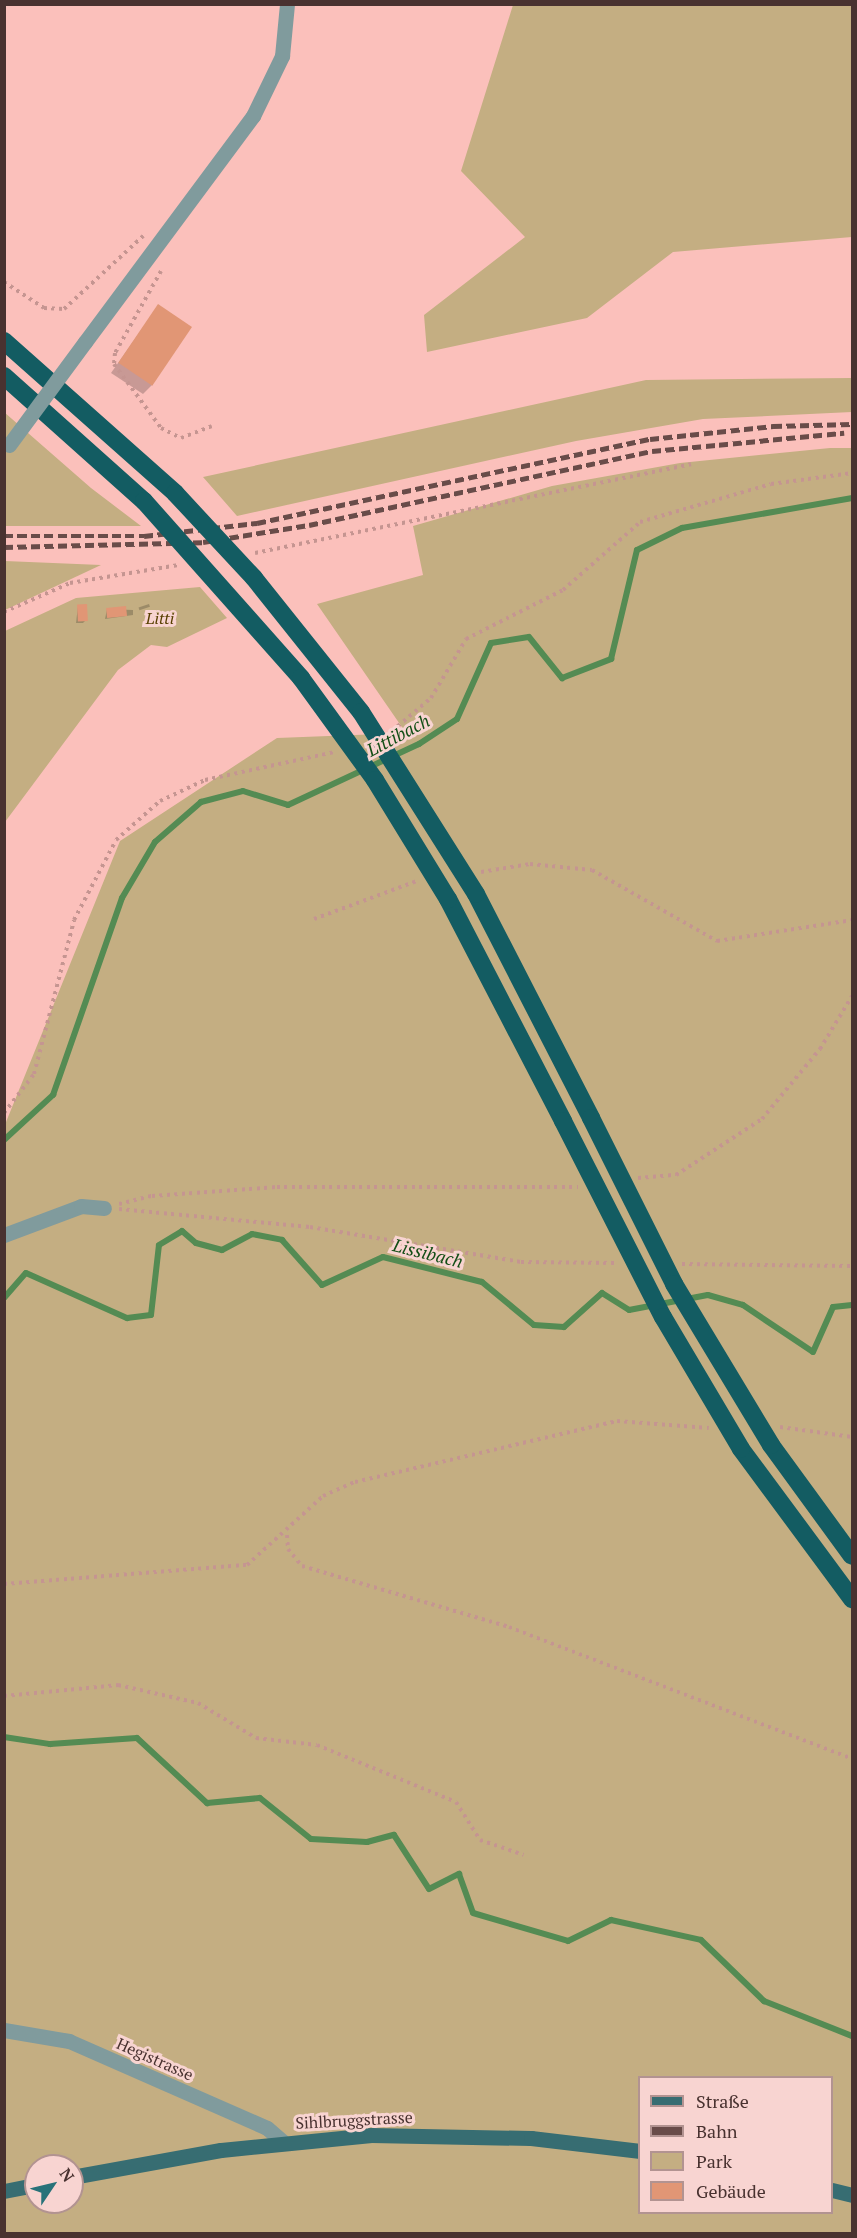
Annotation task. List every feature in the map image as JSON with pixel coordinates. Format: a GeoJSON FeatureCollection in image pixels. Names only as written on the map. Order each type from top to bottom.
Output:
{"type":"FeatureCollection","features":[{"type":"Feature","properties":{"kind":"highway"},"geometry":{"type":"LineString","coordinates":[[4,341],[175,493],[254,578],[361,712],[476,894],[674,1284],[852,1556]]}},
{"type":"Feature","properties":{"kind":"highway"},"geometry":{"type":"LineString","coordinates":[[4,376],[144,501],[301,678],[375,780],[448,899],[658,1308],[741,1449],[852,1599]]}},
{"type":"Feature","properties":{"kind":"main road","name":"Sihlbruggstrasse"},"geometry":{"type":"LineString","coordinates":[[84,2176],[283,2142],[441,2133],[638,2151]]}},
{"type":"Feature","properties":{"kind":"main road"},"geometry":{"type":"LineString","coordinates":[[4,2191],[24,2187]]}},
{"type":"Feature","properties":{"kind":"main road"},"geometry":{"type":"LineString","coordinates":[[833,2190],[852,2195]]}},
{"type":"Feature","properties":{"kind":"street"},"geometry":{"type":"LineString","coordinates":[[7,448],[253,116],[282,56],[287,4]]}},
{"type":"Feature","properties":{"kind":"street"},"geometry":{"type":"LineString","coordinates":[[4,1234],[81,1206],[104,1208]]}},
{"type":"Feature","properties":{"kind":"street","name":"Hegistrasse"},"geometry":{"type":"LineString","coordinates":[[4,2030],[69,2041],[267,2128],[283,2142]]}},
{"type":"Feature","properties":{"kind":"path"},"geometry":{"type":"LineString","coordinates":[[4,282],[44,308],[64,309],[138,237],[161,238]]}},
{"type":"Feature","properties":{"kind":"path"},"geometry":{"type":"LineString","coordinates":[[164,266],[115,353],[114,364],[161,428],[181,438],[212,426]]}},
{"type":"Feature","properties":{"kind":"path"},"geometry":{"type":"LineString","coordinates":[[408,520],[691,464]]}},
{"type":"Feature","properties":{"kind":"path"},"geometry":{"type":"LineString","coordinates":[[475,873],[530,864],[592,870],[717,941],[852,920]]}},
{"type":"Feature","properties":{"kind":"path"},"geometry":{"type":"LineString","coordinates":[[314,919],[431,879]]}},
{"type":"Feature","properties":{"kind":"path"},"geometry":{"type":"LineString","coordinates":[[633,1178],[676,1175],[762,1119],[820,1049],[852,996]]}},
{"type":"Feature","properties":{"kind":"path"},"geometry":{"type":"LineString","coordinates":[[104,1208],[152,1196],[277,1187],[589,1184]]}},
{"type":"Feature","properties":{"kind":"path"},"geometry":{"type":"LineString","coordinates":[[104,1208],[310,1227],[521,1262],[629,1263]]}},
{"type":"Feature","properties":{"kind":"path"},"geometry":{"type":"LineString","coordinates":[[676,1264],[852,1266]]}},
{"type":"Feature","properties":{"kind":"path"},"geometry":{"type":"LineString","coordinates":[[4,1584],[247,1565],[287,1534],[323,1496],[355,1482],[617,1421],[713,1428]]}},
{"type":"Feature","properties":{"kind":"path"},"geometry":{"type":"LineString","coordinates":[[772,1436],[852,1437]]}},
{"type":"Feature","properties":{"kind":"path"},"geometry":{"type":"LineString","coordinates":[[287,1534],[288,1549],[302,1566],[509,1627],[852,1759]]}},
{"type":"Feature","properties":{"kind":"path"},"geometry":{"type":"LineString","coordinates":[[4,1696],[118,1685],[198,1703],[256,1738],[317,1745],[456,1802],[480,1840],[524,1855]]}},
{"type":"Feature","properties":{"kind":"green space"},"geometry":{"type":"Polygon","coordinates":[[[513,5],[852,5],[852,237],[673,252],[587,318],[427,352],[424,315],[525,237],[461,171],[513,5]]]}},
{"type":"Feature","properties":{"kind":"green space"},"geometry":{"type":"Polygon","coordinates":[[[852,378],[852,412],[703,419],[576,441],[237,516],[203,477],[646,380],[852,378]]]}},
{"type":"Feature","properties":{"kind":"green space"},"geometry":{"type":"Polygon","coordinates":[[[4,412],[91,488],[141,526],[5,526],[4,412]]]}},
{"type":"Feature","properties":{"kind":"green space"},"geometry":{"type":"Polygon","coordinates":[[[830,448],[852,448],[852,2233],[5,2233],[4,1127],[120,841],[277,738],[406,733],[317,604],[423,575],[413,526],[552,486],[680,463],[830,448]]]}},
{"type":"Feature","properties":{"kind":"green space"},"geometry":{"type":"Polygon","coordinates":[[[5,561],[101,565],[5,610],[5,561]]]}},
{"type":"Feature","properties":{"kind":"green space","name":"Litti"},"geometry":{"type":"Polygon","coordinates":[[[200,587],[227,618],[167,647],[151,645],[118,670],[5,822],[5,631],[76,598],[200,587]]]}},
{"type":"Feature","properties":{"kind":"building"},"geometry":{"type":"Polygon","coordinates":[[[158,304],[192,327],[152,386],[118,363],[158,304]]]}},
{"type":"Feature","properties":{"kind":"building"},"geometry":{"type":"Polygon","coordinates":[[[87,604],[88,621],[78,622],[77,605],[87,604]]]}},
{"type":"Feature","properties":{"kind":"building"},"geometry":{"type":"Polygon","coordinates":[[[126,606],[127,616],[107,618],[106,608],[126,606]]]}},
{"type":"Feature","properties":{"kind":"waterway","name":"Littibach"},"geometry":{"type":"LineString","coordinates":[[4,1140],[53,1095],[122,898],[155,842],[201,802],[243,791],[288,805],[419,744],[457,719],[491,643],[529,637],[562,678],[611,659],[637,550],[682,528],[852,498]]}},
{"type":"Feature","properties":{"kind":"waterway","name":"Lissibach"},"geometry":{"type":"LineString","coordinates":[[4,1298],[26,1273],[127,1318],[151,1315],[159,1245],[182,1231],[196,1243],[222,1250],[252,1234],[282,1240],[322,1285],[383,1257],[482,1282],[534,1325],[564,1327],[602,1293],[629,1310],[708,1295],[743,1305],[813,1352],[833,1307],[852,1305]]}},
{"type":"Feature","properties":{"kind":"waterway"},"geometry":{"type":"LineString","coordinates":[[4,1737],[50,1744],[137,1738],[207,1803],[260,1798],[311,1839],[367,1842],[394,1835],[429,1889],[459,1874],[473,1913],[568,1941],[611,1920],[701,1940],[764,2001],[852,2036]]}},
{"type":"Feature","properties":{"kind":"railway"},"geometry":{"type":"LineString","coordinates":[[4,536],[144,536],[257,523],[650,439],[773,426],[852,424]]}},
{"type":"Feature","properties":{"kind":"railway"},"geometry":{"type":"LineString","coordinates":[[4,547],[203,542],[309,525],[652,451],[844,433]]}}]}
